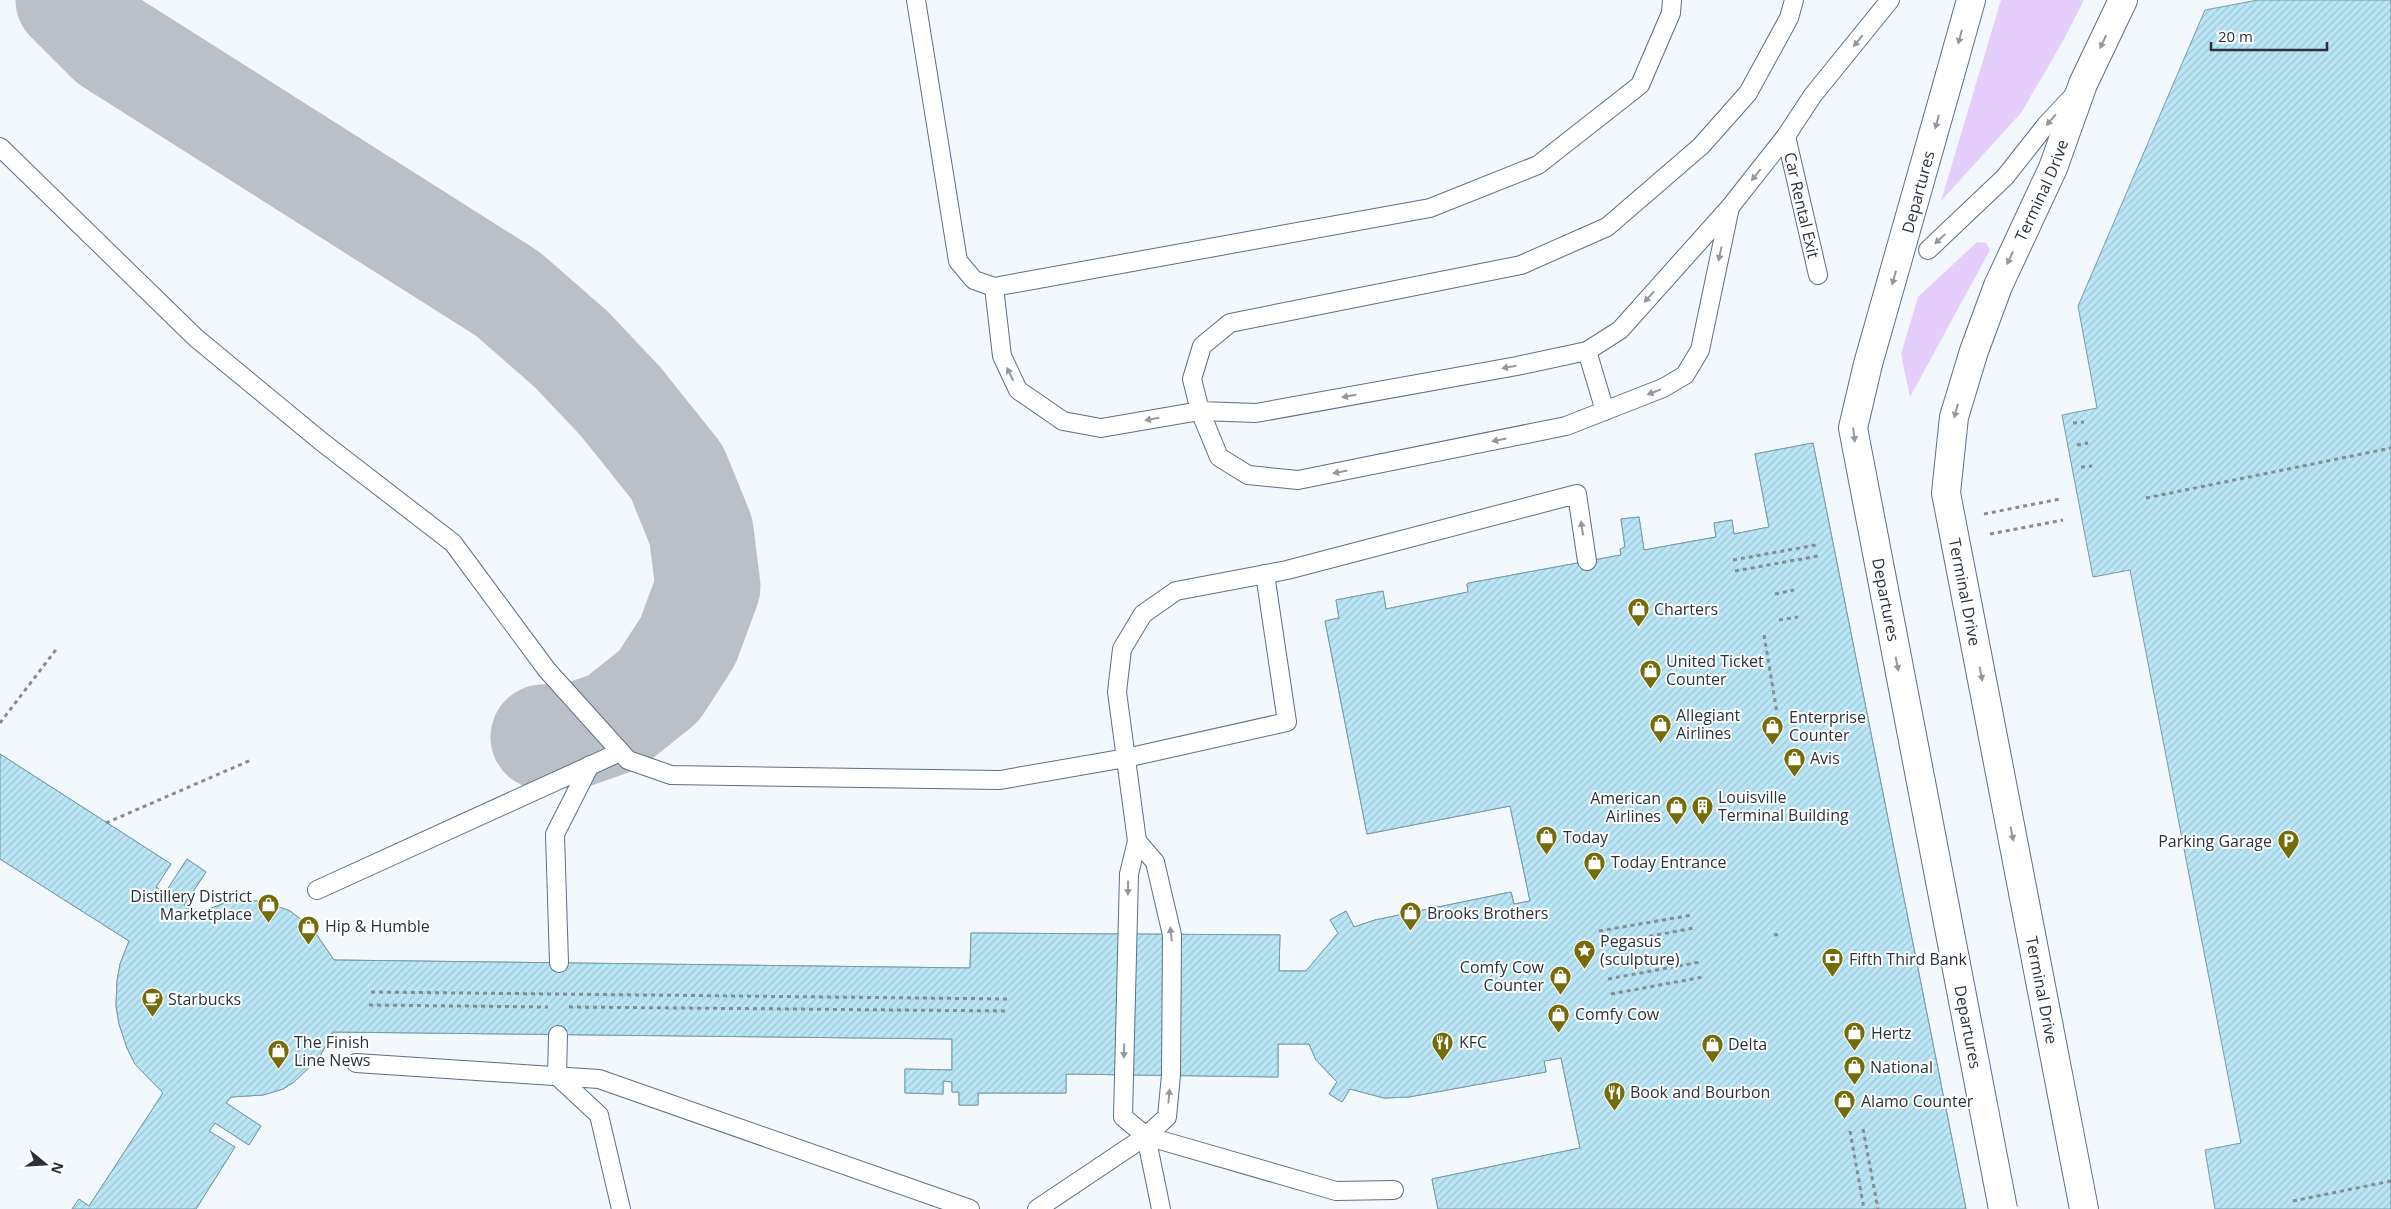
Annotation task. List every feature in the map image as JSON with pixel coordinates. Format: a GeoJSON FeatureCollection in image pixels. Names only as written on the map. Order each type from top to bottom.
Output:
{"type":"FeatureCollection","features":[{"type":"Feature","properties":{"kind":"main road","name":"Departures"},"geometry":{"type":"LineString","coordinates":[[1971,0],[1868,364],[1853,428],[2003,1209]]}},
{"type":"Feature","properties":{"kind":"main road","name":"Terminal Drive"},"geometry":{"type":"LineString","coordinates":[[2084,1209],[1946,493],[1954,417],[1974,351],[1998,286],[2053,168],[2083,84],[2124,0]]}},
{"type":"Feature","properties":{"kind":"lane"},"geometry":{"type":"LineString","coordinates":[[916,0],[958,260],[974,280],[994,287],[1430,208],[1538,165],[1640,85],[1671,13],[1672,0]]}},
{"type":"Feature","properties":{"kind":"lane"},"geometry":{"type":"LineString","coordinates":[[1730,207],[1700,350],[1685,375],[1663,388],[1566,426],[1298,480],[1248,475],[1219,457],[1200,411],[1192,379],[1202,346],[1230,323],[1521,265],[1607,227],[1701,146],[1748,93],[1789,18],[1794,0]]}},
{"type":"Feature","properties":{"kind":"lane"},"geometry":{"type":"LineString","coordinates":[[994,287],[1002,356],[1018,390],[1063,421],[1100,428],[1200,411],[1256,413],[1517,366],[1587,351],[1620,330],[1730,207],[1786,136],[1813,95],[1890,0]]}},
{"type":"Feature","properties":{"kind":"lane"},"geometry":{"type":"LineString","coordinates":[[1928,250],[2005,177],[2046,125],[2083,84]]}},
{"type":"Feature","properties":{"kind":"lane","name":"Car Rental Exit"},"geometry":{"type":"LineString","coordinates":[[1786,136],[1818,275]]}},
{"type":"Feature","properties":{"kind":"lane"},"geometry":{"type":"LineString","coordinates":[[0,147],[196,338],[322,442],[453,543],[547,670],[620,752],[628,760],[671,776],[1000,780],[1126,758],[1287,722],[1265,574]]}},
{"type":"Feature","properties":{"kind":"lane"},"geometry":{"type":"LineString","coordinates":[[1587,351],[1605,411]]}},
{"type":"Feature","properties":{"kind":"lane"},"geometry":{"type":"LineString","coordinates":[[1394,1190],[1336,1191],[1146,1136],[1123,1117],[1129,874],[1137,841],[1117,692],[1122,649],[1142,614],[1176,591],[1296,568],[1577,494],[1587,561]]}},
{"type":"Feature","properties":{"kind":"lane"},"geometry":{"type":"LineString","coordinates":[[317,890],[620,752]]}},
{"type":"Feature","properties":{"kind":"lane"},"geometry":{"type":"LineString","coordinates":[[559,964],[555,834],[590,765]]}},
{"type":"Feature","properties":{"kind":"lane"},"geometry":{"type":"LineString","coordinates":[[1037,1209],[1146,1136],[1167,1117],[1171,1075],[1172,935],[1156,862],[1137,841]]}},
{"type":"Feature","properties":{"kind":"lane"},"geometry":{"type":"LineString","coordinates":[[558,1035],[557,1076],[599,1114],[621,1209]]}},
{"type":"Feature","properties":{"kind":"lane"},"geometry":{"type":"LineString","coordinates":[[356,1063],[598,1079],[970,1209]]}},
{"type":"Feature","properties":{"kind":"lane"},"geometry":{"type":"LineString","coordinates":[[1146,1136],[1161,1209]]}},
{"type":"Feature","properties":{"kind":"path"},"geometry":{"type":"LineString","coordinates":[[2073,424],[2084,422]]}},
{"type":"Feature","properties":{"kind":"path"},"geometry":{"type":"LineString","coordinates":[[2077,445],[2088,443]]}},
{"type":"Feature","properties":{"kind":"path"},"geometry":{"type":"LineString","coordinates":[[2146,498],[2391,448]]}},
{"type":"Feature","properties":{"kind":"path"},"geometry":{"type":"LineString","coordinates":[[2081,467],[2092,466]]}},
{"type":"Feature","properties":{"kind":"path"},"geometry":{"type":"LineString","coordinates":[[1732,560],[1816,545]]}},
{"type":"Feature","properties":{"kind":"path"},"geometry":{"type":"LineString","coordinates":[[1735,571],[1818,556]]}},
{"type":"Feature","properties":{"kind":"path"},"geometry":{"type":"LineString","coordinates":[[1775,594],[1794,590]]}},
{"type":"Feature","properties":{"kind":"path"},"geometry":{"type":"LineString","coordinates":[[1779,620],[1798,616]]}},
{"type":"Feature","properties":{"kind":"path"},"geometry":{"type":"LineString","coordinates":[[1764,635],[1777,714]]}},
{"type":"Feature","properties":{"kind":"path"},"geometry":{"type":"LineString","coordinates":[[0,722],[58,648]]}},
{"type":"Feature","properties":{"kind":"path"},"geometry":{"type":"LineString","coordinates":[[106,823],[251,760]]}},
{"type":"Feature","properties":{"kind":"path"},"geometry":{"type":"LineString","coordinates":[[1599,931],[1692,916]]}},
{"type":"Feature","properties":{"kind":"path"},"geometry":{"type":"LineString","coordinates":[[1602,944],[1694,928]]}},
{"type":"Feature","properties":{"kind":"path"},"geometry":{"type":"LineString","coordinates":[[1774,935],[1782,934]]}},
{"type":"Feature","properties":{"kind":"path"},"geometry":{"type":"LineString","coordinates":[[1608,979],[1700,962]]}},
{"type":"Feature","properties":{"kind":"path"},"geometry":{"type":"LineString","coordinates":[[1611,994],[1703,977]]}},
{"type":"Feature","properties":{"kind":"path"},"geometry":{"type":"LineString","coordinates":[[371,992],[1010,999]]}},
{"type":"Feature","properties":{"kind":"path"},"geometry":{"type":"LineString","coordinates":[[370,1005],[549,1007]]}},
{"type":"Feature","properties":{"kind":"path"},"geometry":{"type":"LineString","coordinates":[[559,1007],[1009,1011]]}},
{"type":"Feature","properties":{"kind":"path"},"geometry":{"type":"LineString","coordinates":[[1863,1129],[1878,1209]]}},
{"type":"Feature","properties":{"kind":"path"},"geometry":{"type":"LineString","coordinates":[[1850,1131],[1864,1209]]}},
{"type":"Feature","properties":{"kind":"path"},"geometry":{"type":"LineString","coordinates":[[2292,1201],[2391,1181]]}},
{"type":"Feature","properties":{"kind":"shaded area"},"geometry":{"type":"Polygon","coordinates":[[[2001,0],[2084,0],[2063,41],[2021,113],[1941,201],[2001,0]]]}},
{"type":"Feature","properties":{"kind":"shaded area"},"geometry":{"type":"Polygon","coordinates":[[[1977,242],[1986,243],[1990,250],[1910,397],[1901,354],[1918,297],[1977,242]]]}},
{"type":"Feature","properties":{"kind":"building","name":"Parking Garage"},"geometry":{"type":"Polygon","coordinates":[[[2258,0],[2391,0],[2391,1209],[2215,1209],[2205,1150],[2241,1143],[2130,570],[2093,577],[2062,415],[2097,408],[2078,306],[2205,10],[2258,0]]]}},
{"type":"Feature","properties":{"kind":"building","name":"Louisville Terminal Building"},"geometry":{"type":"Polygon","coordinates":[[[1813,443],[1966,1209],[1438,1209],[1432,1179],[1580,1148],[1561,1058],[1544,1061],[1546,1072],[1409,1097],[1384,1098],[1350,1089],[1342,1102],[1329,1094],[1337,1082],[1316,1060],[1309,1044],[1278,1044],[1278,1077],[1066,1074],[1066,1093],[978,1093],[978,1105],[959,1105],[959,1092],[952,1092],[952,1082],[943,1081],[943,1094],[905,1093],[905,1069],[952,1070],[952,1039],[333,1032],[319,1058],[294,1082],[283,1089],[263,1095],[231,1097],[226,1103],[261,1126],[249,1145],[215,1123],[209,1131],[235,1147],[196,1209],[72,1209],[79,1199],[89,1206],[163,1093],[135,1064],[119,1024],[116,1006],[117,981],[120,964],[129,941],[0,859],[0,754],[171,864],[156,887],[165,893],[187,859],[206,872],[184,905],[196,914],[230,901],[251,900],[271,904],[290,911],[312,928],[334,960],[970,968],[971,933],[1280,935],[1279,971],[1306,971],[1338,933],[1330,920],[1346,911],[1354,927],[1375,920],[1511,892],[1514,904],[1530,901],[1510,806],[1367,834],[1325,621],[1339,618],[1336,600],[1383,591],[1386,609],[1468,592],[1467,584],[1469,583],[1621,555],[1620,549],[1625,547],[1621,519],[1639,517],[1644,550],[1716,537],[1714,523],[1732,520],[1734,534],[1769,527],[1755,454],[1813,443]],[[1736,631],[1717,635],[1725,674],[1744,670],[1736,631]]]}},
{"type":"Feature","properties":{"kind":"building","name":"Louisville Terminal Building"},"geometry":{"type":"Polygon","coordinates":[[[1813,443],[1966,1209],[1438,1209],[1432,1179],[1580,1148],[1561,1058],[1544,1061],[1546,1072],[1409,1097],[1384,1098],[1350,1089],[1342,1102],[1329,1094],[1337,1082],[1316,1060],[1309,1044],[1278,1044],[1278,1077],[1066,1074],[1066,1093],[978,1093],[978,1105],[959,1105],[959,1092],[952,1092],[952,1082],[943,1081],[943,1094],[905,1093],[905,1069],[952,1070],[952,1039],[333,1032],[319,1058],[294,1082],[283,1089],[263,1095],[231,1097],[226,1103],[261,1126],[249,1145],[215,1123],[209,1131],[235,1147],[196,1209],[72,1209],[79,1199],[89,1206],[163,1093],[135,1064],[119,1024],[116,1006],[117,981],[120,964],[129,941],[0,859],[0,754],[171,864],[156,887],[165,893],[187,859],[206,872],[184,905],[196,914],[230,901],[251,900],[271,904],[290,911],[312,928],[334,960],[970,968],[971,933],[1280,935],[1279,971],[1306,971],[1338,933],[1330,920],[1346,911],[1354,927],[1375,920],[1511,892],[1514,904],[1530,901],[1510,806],[1367,834],[1325,621],[1339,618],[1336,600],[1383,591],[1386,609],[1468,592],[1467,584],[1469,583],[1621,555],[1620,549],[1625,547],[1621,519],[1639,517],[1644,550],[1716,537],[1714,523],[1732,520],[1734,534],[1769,527],[1755,454],[1813,443]]]}},
{"type":"Feature","properties":{"kind":"taxiway"},"geometry":{"type":"LineString","coordinates":[[68,0],[110,42],[508,294],[572,350],[621,402],[677,472],[701,531],[708,587],[688,641],[659,686],[614,722],[577,735],[543,737]]}},
{"type":"Feature","properties":{"kind":"place","name":"Charters"},"geometry":{"type":"Point","coordinates":[1638,628]}},
{"type":"Feature","properties":{"kind":"place","name":"United Ticket Counter"},"geometry":{"type":"Point","coordinates":[1650,689]}},
{"type":"Feature","properties":{"kind":"place","name":"Allegiant Airlines"},"geometry":{"type":"Point","coordinates":[1660,743]}},
{"type":"Feature","properties":{"kind":"place","name":"Enterprise Counter"},"geometry":{"type":"Point","coordinates":[1773,745]}},
{"type":"Feature","properties":{"kind":"place","name":"Avis"},"geometry":{"type":"Point","coordinates":[1794,777]}},
{"type":"Feature","properties":{"kind":"place","name":"Louisville Terminal Building"},"geometry":{"type":"Point","coordinates":[1702,825]}},
{"type":"Feature","properties":{"kind":"place","name":"American Airlines"},"geometry":{"type":"Point","coordinates":[1677,826]}},
{"type":"Feature","properties":{"kind":"place","name":"Today"},"geometry":{"type":"Point","coordinates":[1547,856]}},
{"type":"Feature","properties":{"kind":"place","name":"Parking Garage"},"geometry":{"type":"Point","coordinates":[2288,860]}},
{"type":"Feature","properties":{"kind":"place","name":"Today Entrance"},"geometry":{"type":"Point","coordinates":[1595,881]}},
{"type":"Feature","properties":{"kind":"place","name":"Distillery District Marketplace"},"geometry":{"type":"Point","coordinates":[268,924]}},
{"type":"Feature","properties":{"kind":"place","name":"Brooks Brothers"},"geometry":{"type":"Point","coordinates":[1411,932]}},
{"type":"Feature","properties":{"kind":"place","name":"Hip & Humble"},"geometry":{"type":"Point","coordinates":[309,945]}},
{"type":"Feature","properties":{"kind":"place","name":"Pegasus (sculpture)"},"geometry":{"type":"Point","coordinates":[1584,969]}},
{"type":"Feature","properties":{"kind":"place","name":"Fifth Third Bank"},"geometry":{"type":"Point","coordinates":[1833,978]}},
{"type":"Feature","properties":{"kind":"place","name":"Comfy Cow Counter"},"geometry":{"type":"Point","coordinates":[1560,995]}},
{"type":"Feature","properties":{"kind":"place","name":"Starbucks"},"geometry":{"type":"Point","coordinates":[152,1018]}},
{"type":"Feature","properties":{"kind":"place","name":"Comfy Cow"},"geometry":{"type":"Point","coordinates":[1559,1033]}},
{"type":"Feature","properties":{"kind":"place","name":"Hertz"},"geometry":{"type":"Point","coordinates":[1855,1052]}},
{"type":"Feature","properties":{"kind":"place","name":"KFC"},"geometry":{"type":"Point","coordinates":[1443,1061]}},
{"type":"Feature","properties":{"kind":"place","name":"Delta"},"geometry":{"type":"Point","coordinates":[1712,1063]}},
{"type":"Feature","properties":{"kind":"place","name":"The Finish Line News"},"geometry":{"type":"Point","coordinates":[278,1070]}},
{"type":"Feature","properties":{"kind":"place","name":"National"},"geometry":{"type":"Point","coordinates":[1854,1086]}},
{"type":"Feature","properties":{"kind":"place","name":"Book and Bourbon"},"geometry":{"type":"Point","coordinates":[1614,1111]}},
{"type":"Feature","properties":{"kind":"place","name":"Alamo Counter"},"geometry":{"type":"Point","coordinates":[1845,1120]}}]}
